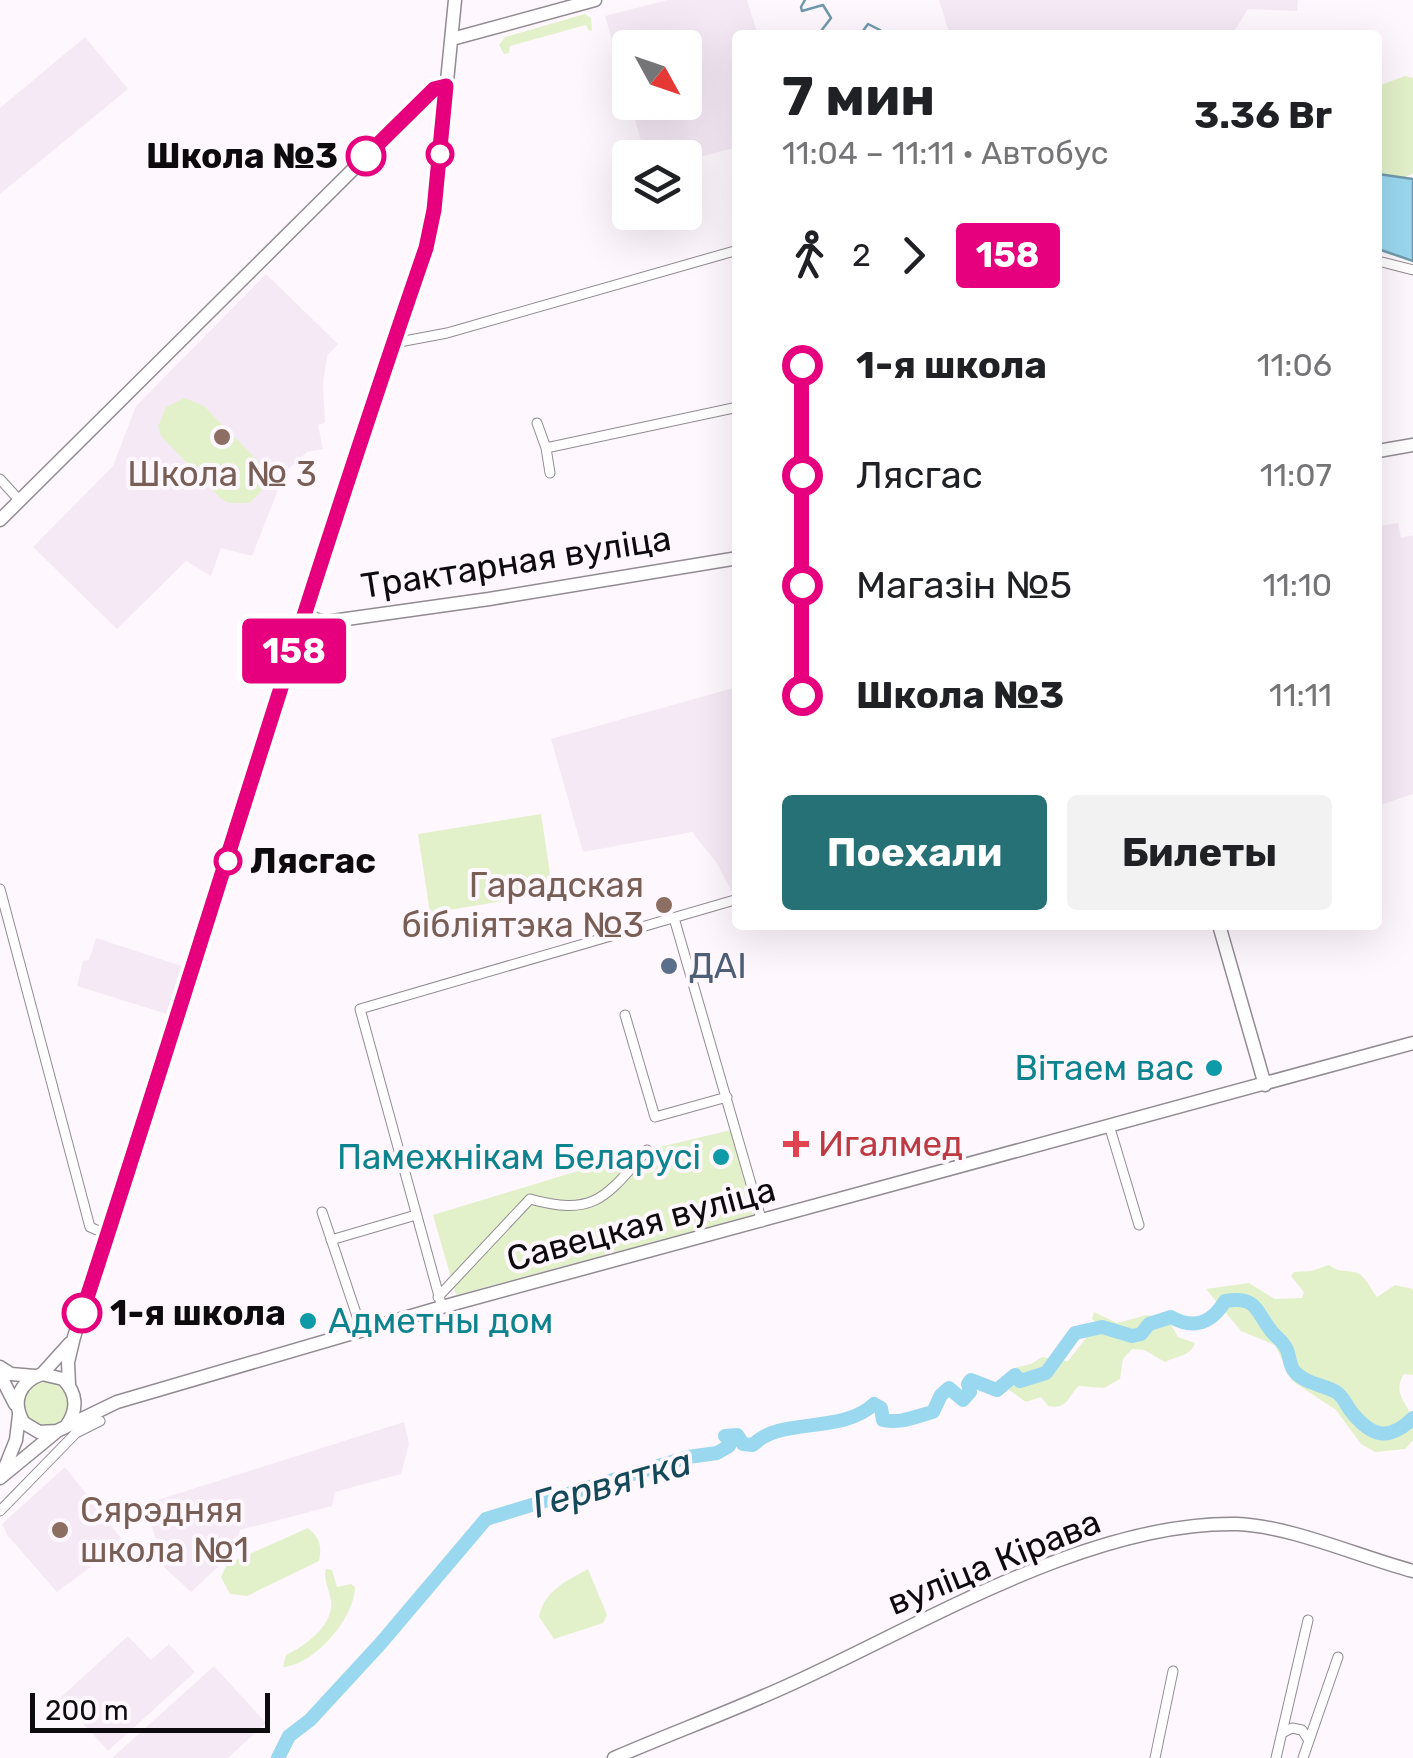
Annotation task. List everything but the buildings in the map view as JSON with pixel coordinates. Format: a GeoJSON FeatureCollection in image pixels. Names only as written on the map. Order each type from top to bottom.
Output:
{"type":"FeatureCollection","features":[{"type":"Feature","properties":{"kind":"main road"},"geometry":{"type":"LineString","coordinates":[[0,1375],[30,1429],[39,1432],[62,1428],[75,1408],[68,1362],[74,1336],[432,227],[455,0]]}},
{"type":"Feature","properties":{"kind":"main road"},"geometry":{"type":"LineString","coordinates":[[452,39],[595,0]]}},
{"type":"Feature","properties":{"kind":"main road"},"geometry":{"type":"LineString","coordinates":[[0,520],[426,96],[446,86]]}},
{"type":"Feature","properties":{"kind":"main road"},"geometry":{"type":"LineString","coordinates":[[1382,450],[1413,445]]}},
{"type":"Feature","properties":{"kind":"main road","name":"Трактарная вуліца"},"geometry":{"type":"LineString","coordinates":[[304,616],[324,622],[732,559]]}},
{"type":"Feature","properties":{"kind":"main road"},"geometry":{"type":"LineString","coordinates":[[1221,930],[1265,1085]]}},
{"type":"Feature","properties":{"kind":"main road","name":"Савецкая вуліца"},"geometry":{"type":"LineString","coordinates":[[0,1478],[62,1428],[117,1402],[362,1331],[440,1302],[762,1222],[1413,1044]]}},
{"type":"Feature","properties":{"kind":"main road"},"geometry":{"type":"LineString","coordinates":[[18,1413],[19,1393],[74,1336]]}},
{"type":"Feature","properties":{"kind":"main road"},"geometry":{"type":"LineString","coordinates":[[0,1367],[11,1374],[57,1376],[97,1401],[117,1402]]}},
{"type":"Feature","properties":{"kind":"main road","name":"Савецкая вуліца"},"geometry":{"type":"LineString","coordinates":[[0,1478],[16,1440],[18,1413]]}},
{"type":"Feature","properties":{"kind":"main road","name":"вуліца Кірава"},"geometry":{"type":"LineString","coordinates":[[614,1758],[790,1684],[1012,1580],[1090,1550],[1167,1529],[1216,1524],[1260,1526],[1413,1571]]}},
{"type":"Feature","properties":{"kind":"street"},"geometry":{"type":"LineString","coordinates":[[394,343],[447,333],[732,252]]}},
{"type":"Feature","properties":{"kind":"street"},"geometry":{"type":"LineString","coordinates":[[1382,262],[1413,270]]}},
{"type":"Feature","properties":{"kind":"street"},"geometry":{"type":"LineString","coordinates":[[546,448],[732,408]]}},
{"type":"Feature","properties":{"kind":"street"},"geometry":{"type":"LineString","coordinates":[[536,423],[546,448],[550,474]]}},
{"type":"Feature","properties":{"kind":"street"},"geometry":{"type":"LineString","coordinates":[[0,479],[20,501]]}},
{"type":"Feature","properties":{"kind":"street"},"geometry":{"type":"LineString","coordinates":[[0,889],[90,1226],[108,1235]]}},
{"type":"Feature","properties":{"kind":"street"},"geometry":{"type":"LineString","coordinates":[[440,1302],[360,1009],[732,901]]}},
{"type":"Feature","properties":{"kind":"street"},"geometry":{"type":"LineString","coordinates":[[674,918],[762,1222]]}},
{"type":"Feature","properties":{"kind":"street"},"geometry":{"type":"LineString","coordinates":[[625,1015],[656,1116],[726,1097]]}},
{"type":"Feature","properties":{"kind":"street"},"geometry":{"type":"LineString","coordinates":[[1109,1126],[1139,1225]]}},
{"type":"Feature","properties":{"kind":"street"},"geometry":{"type":"LineString","coordinates":[[440,1302],[530,1199],[574,1208],[593,1203],[621,1180],[646,1150]]}},
{"type":"Feature","properties":{"kind":"street"},"geometry":{"type":"LineString","coordinates":[[322,1212],[362,1331]]}},
{"type":"Feature","properties":{"kind":"street"},"geometry":{"type":"LineString","coordinates":[[331,1240],[416,1215]]}},
{"type":"Feature","properties":{"kind":"street"},"geometry":{"type":"LineString","coordinates":[[0,1510],[76,1434],[100,1421]]}},
{"type":"Feature","properties":{"kind":"street"},"geometry":{"type":"LineString","coordinates":[[1276,1758],[1308,1620]]}},
{"type":"Feature","properties":{"kind":"street"},"geometry":{"type":"LineString","coordinates":[[1303,1758],[1338,1658]]}},
{"type":"Feature","properties":{"kind":"street"},"geometry":{"type":"LineString","coordinates":[[1155,1758],[1173,1672]]}},
{"type":"Feature","properties":{"kind":"street"},"geometry":{"type":"LineString","coordinates":[[1284,1732],[1297,1728],[1308,1739]]}},
{"type":"Feature","properties":{"kind":"shaded area"},"geometry":{"type":"Polygon","coordinates":[[[668,0],[747,0],[756,30],[732,30],[732,148],[702,156],[702,140],[641,140],[635,120],[702,120],[702,30],[612,30],[612,40],[605,16],[668,0]]]}},
{"type":"Feature","properties":{"kind":"shaded area"},"geometry":{"type":"Polygon","coordinates":[[[939,0],[1298,0],[1297,11],[1248,9],[1235,30],[948,30],[939,0]]]}},
{"type":"Feature","properties":{"kind":"shaded area"},"geometry":{"type":"Polygon","coordinates":[[[85,37],[128,89],[0,194],[0,108],[85,37]]]}},
{"type":"Feature","properties":{"kind":"shaded area","name":"Школа № 3"},"geometry":{"type":"Polygon","coordinates":[[[266,274],[338,344],[327,356],[323,384],[325,423],[318,425],[323,449],[307,452],[285,472],[252,556],[221,548],[211,576],[186,561],[117,629],[33,547],[113,466],[136,406],[266,274]]]}},
{"type":"Feature","properties":{"kind":"shaded area"},"geometry":{"type":"Polygon","coordinates":[[[1398,523],[1401,538],[1413,535],[1413,794],[1382,805],[1382,525],[1398,523]]]}},
{"type":"Feature","properties":{"kind":"shaded area"},"geometry":{"type":"Polygon","coordinates":[[[732,688],[732,892],[716,862],[692,832],[583,852],[551,739],[732,688]]]}},
{"type":"Feature","properties":{"kind":"shaded area"},"geometry":{"type":"Polygon","coordinates":[[[96,938],[182,966],[167,1014],[77,986],[83,961],[89,960],[96,938]]]}},
{"type":"Feature","properties":{"kind":"shaded area"},"geometry":{"type":"Polygon","coordinates":[[[404,1422],[409,1444],[401,1474],[335,1492],[332,1506],[240,1530],[236,1550],[191,1592],[164,1567],[145,1504],[404,1422]]]}},
{"type":"Feature","properties":{"kind":"shaded area","name":"Сярэдняя школа №1"},"geometry":{"type":"Polygon","coordinates":[[[65,1467],[124,1542],[57,1592],[2,1524],[65,1467]]]}},
{"type":"Feature","properties":{"kind":"shaded area"},"geometry":{"type":"Polygon","coordinates":[[[128,1636],[151,1660],[169,1644],[195,1672],[108,1751],[60,1698],[128,1636]]]}},
{"type":"Feature","properties":{"kind":"shaded area"},"geometry":{"type":"Polygon","coordinates":[[[214,1666],[266,1723],[228,1758],[112,1758],[214,1666]]]}},
{"type":"Feature","properties":{"kind":"green space"},"geometry":{"type":"Polygon","coordinates":[[[585,14],[591,18],[592,30],[586,25],[510,46],[509,53],[504,54],[499,45],[505,37],[585,14]]]}},
{"type":"Feature","properties":{"kind":"green space"},"geometry":{"type":"Polygon","coordinates":[[[1405,76],[1413,78],[1413,173],[1404,177],[1382,175],[1382,85],[1405,76]]]}},
{"type":"Feature","properties":{"kind":"green space"},"geometry":{"type":"Polygon","coordinates":[[[185,398],[204,406],[264,467],[264,488],[250,503],[229,503],[220,498],[161,436],[158,426],[166,407],[185,398]]]}},
{"type":"Feature","properties":{"kind":"green space"},"geometry":{"type":"Polygon","coordinates":[[[541,814],[553,893],[430,913],[418,834],[541,814]]]}},
{"type":"Feature","properties":{"kind":"green space"},"geometry":{"type":"Polygon","coordinates":[[[731,1130],[753,1215],[456,1295],[433,1215],[647,1150],[731,1130]]]}},
{"type":"Feature","properties":{"kind":"green space"},"geometry":{"type":"Polygon","coordinates":[[[1329,1265],[1361,1275],[1377,1297],[1395,1285],[1413,1289],[1413,1375],[1404,1374],[1399,1387],[1413,1422],[1413,1440],[1405,1449],[1375,1452],[1361,1444],[1336,1410],[1292,1381],[1275,1345],[1241,1331],[1206,1289],[1249,1283],[1275,1299],[1302,1298],[1304,1292],[1291,1276],[1294,1272],[1329,1265]]]}},
{"type":"Feature","properties":{"kind":"green space"},"geometry":{"type":"Polygon","coordinates":[[[1094,1312],[1117,1323],[1147,1315],[1168,1319],[1178,1337],[1195,1343],[1187,1353],[1165,1362],[1144,1350],[1132,1349],[1123,1359],[1120,1379],[1104,1388],[1079,1386],[1060,1406],[1048,1406],[1041,1397],[1026,1402],[1009,1390],[1007,1378],[1014,1368],[1042,1357],[1068,1361],[1090,1333],[1105,1333],[1092,1319],[1094,1312]]]}},
{"type":"Feature","properties":{"kind":"green space"},"geometry":{"type":"Polygon","coordinates":[[[46,1382],[62,1388],[68,1404],[62,1420],[46,1426],[30,1420],[24,1404],[30,1388],[46,1382]]]}},
{"type":"Feature","properties":{"kind":"green space"},"geometry":{"type":"Polygon","coordinates":[[[308,1528],[319,1543],[319,1561],[247,1596],[230,1594],[221,1577],[227,1564],[308,1528]]]}},
{"type":"Feature","properties":{"kind":"green space"},"geometry":{"type":"Polygon","coordinates":[[[326,1569],[332,1570],[337,1587],[355,1587],[348,1612],[320,1649],[283,1667],[286,1655],[309,1640],[328,1618],[331,1601],[326,1569]]]}},
{"type":"Feature","properties":{"kind":"green space"},"geometry":{"type":"Polygon","coordinates":[[[588,1569],[607,1615],[603,1623],[554,1639],[539,1617],[542,1608],[557,1588],[588,1569]]]}},
{"type":"Feature","properties":{"kind":"water"},"geometry":{"type":"Polygon","coordinates":[[[1382,175],[1413,179],[1413,261],[1382,250],[1382,175]]]}},
{"type":"Feature","properties":{"kind":"waterway","name":"Гервятка"},"geometry":{"type":"LineString","coordinates":[[805,0],[802,11],[823,5],[831,18],[822,30]]}},
{"type":"Feature","properties":{"kind":"waterway","name":"Гервятка"},"geometry":{"type":"LineString","coordinates":[[864,30],[868,24],[880,30]]}},
{"type":"Feature","properties":{"kind":"waterway","name":"Гервятка"},"geometry":{"type":"LineString","coordinates":[[278,1758],[289,1736],[310,1720],[381,1643],[486,1519],[688,1457],[717,1453],[729,1446],[731,1440],[725,1436],[737,1435],[743,1444],[753,1445],[779,1431],[845,1419],[874,1404],[881,1408],[883,1420],[908,1419],[933,1412],[949,1388],[963,1400],[970,1392],[971,1380],[997,1390],[1015,1375],[1020,1381],[1046,1373],[1075,1333],[1102,1327],[1132,1336],[1141,1334],[1149,1324],[1171,1317],[1187,1323],[1202,1322],[1225,1301],[1236,1300],[1254,1307],[1284,1345],[1298,1375],[1338,1394],[1372,1431],[1395,1431],[1413,1418]]}},
{"type":"Feature","properties":{"kind":"bus line","name":"158"},"geometry":{"type":"LineString","coordinates":[[82,1313],[308,602],[426,248],[432,227],[446,86],[434,89],[366,156]]}},
{"type":"Feature","properties":{"kind":"place","name":"Школа №3"},"geometry":{"type":"Point","coordinates":[366,156]}},
{"type":"Feature","properties":{"kind":"place","name":"Школа № 3"},"geometry":{"type":"Point","coordinates":[222,437]}},
{"type":"Feature","properties":{"kind":"place","name":"Лясгас"},"geometry":{"type":"Point","coordinates":[228,861]}},
{"type":"Feature","properties":{"kind":"place","name":"Гарадская бібліятэка №3"},"geometry":{"type":"Point","coordinates":[664,905]}},
{"type":"Feature","properties":{"kind":"place","name":"ДАІ"},"geometry":{"type":"Point","coordinates":[669,966]}},
{"type":"Feature","properties":{"kind":"place","name":"Вітаем вас"},"geometry":{"type":"Point","coordinates":[1214,1068]}},
{"type":"Feature","properties":{"kind":"place","name":"Игалмед"},"geometry":{"type":"Point","coordinates":[796,1144]}},
{"type":"Feature","properties":{"kind":"place","name":"Памежнікам Беларусі"},"geometry":{"type":"Point","coordinates":[721,1157]}},
{"type":"Feature","properties":{"kind":"place","name":"1-я школа"},"geometry":{"type":"Point","coordinates":[82,1313]}},
{"type":"Feature","properties":{"kind":"place","name":"Адметны дом"},"geometry":{"type":"Point","coordinates":[308,1321]}},
{"type":"Feature","properties":{"kind":"place","name":"Сярэдняя школа №1"},"geometry":{"type":"Point","coordinates":[60,1530]}}]}
